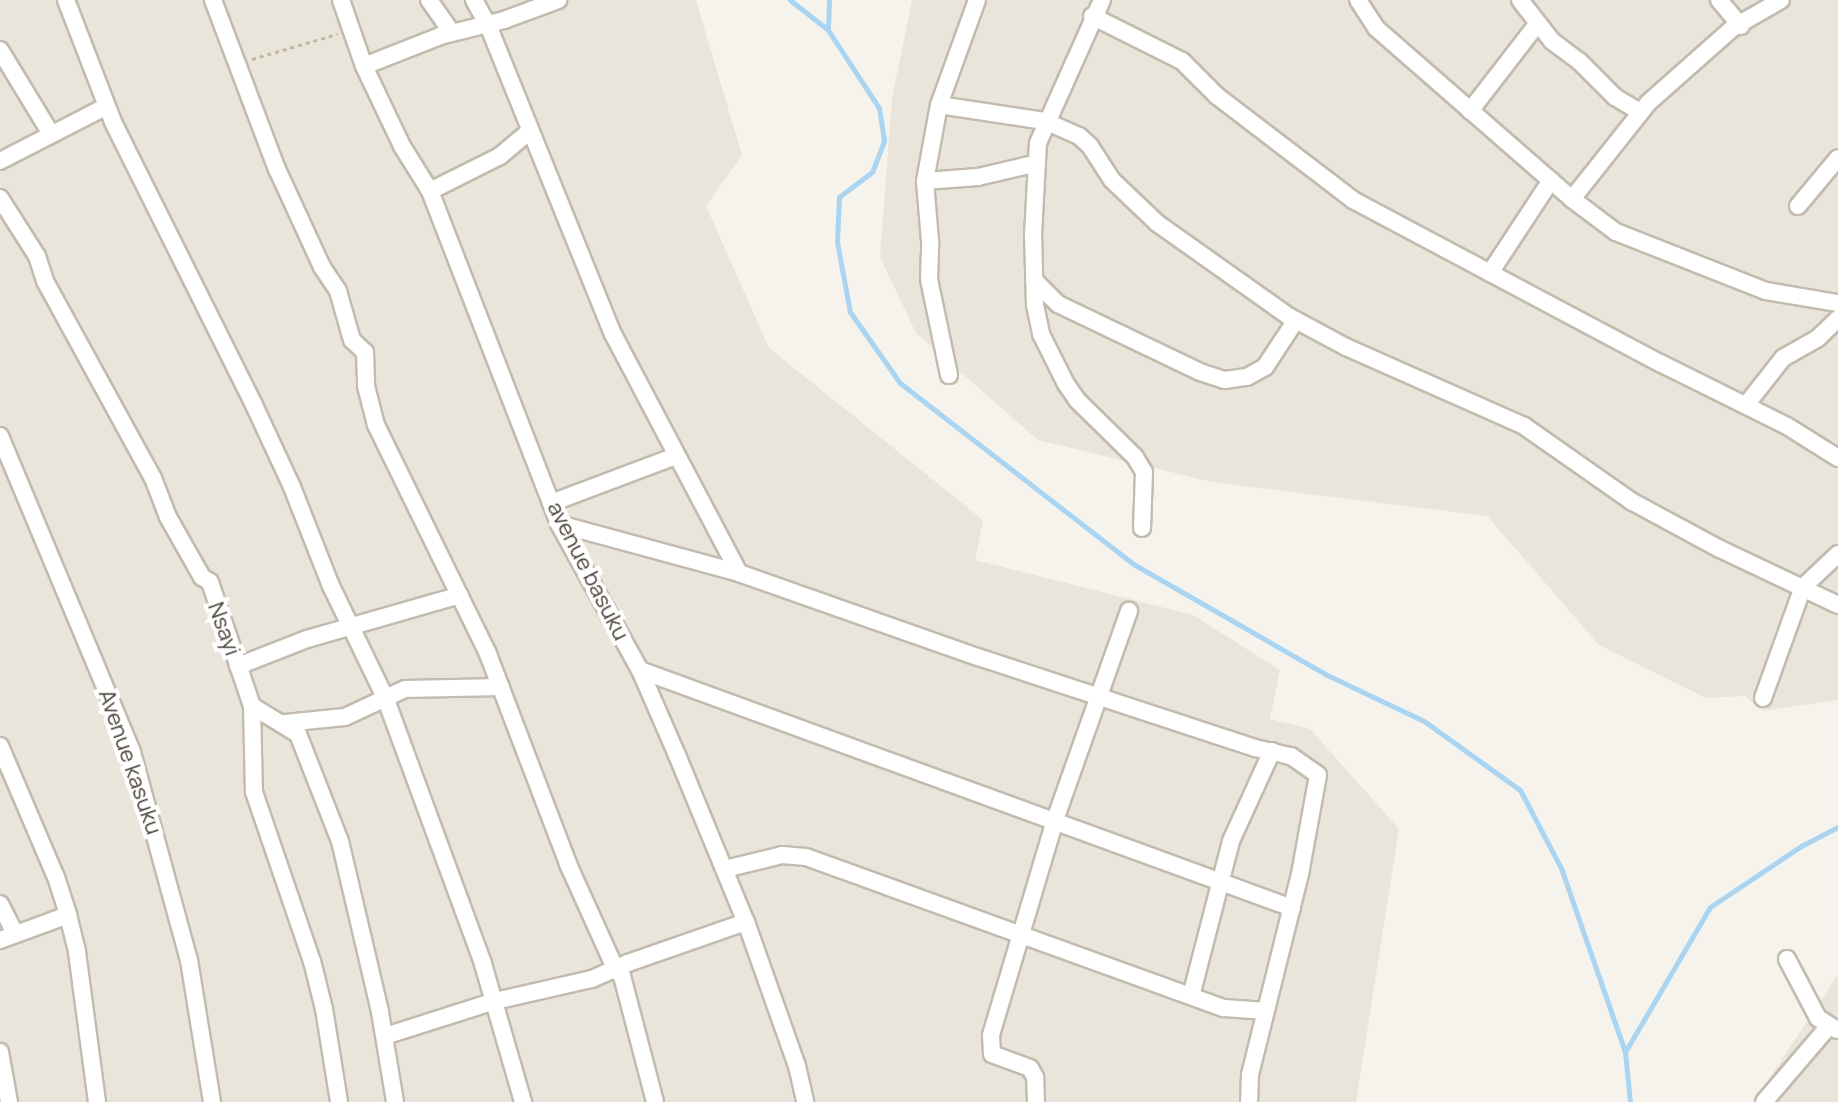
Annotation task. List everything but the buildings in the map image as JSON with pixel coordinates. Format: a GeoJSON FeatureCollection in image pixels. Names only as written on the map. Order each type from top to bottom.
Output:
{"type":"FeatureCollection","features":[{"type":"Feature","properties":{"kind":"street"},"geometry":{"type":"LineString","coordinates":[[66,0],[107,106],[254,405],[385,697],[495,1001],[523,1102]]}},
{"type":"Feature","properties":{"kind":"street"},"geometry":{"type":"LineString","coordinates":[[213,0],[277,169],[322,267],[338,291],[352,340],[365,352],[366,386],[376,425],[460,595],[501,687],[568,864],[629,994],[655,1102]]}},
{"type":"Feature","properties":{"kind":"street"},"geometry":{"type":"LineString","coordinates":[[429,0],[451,32]]}},
{"type":"Feature","properties":{"kind":"street"},"geometry":{"type":"LineString","coordinates":[[474,0],[488,25],[613,334],[739,573]]}},
{"type":"Feature","properties":{"kind":"street"},"geometry":{"type":"LineString","coordinates":[[364,66],[451,32],[488,25],[558,0]]}},
{"type":"Feature","properties":{"kind":"street"},"geometry":{"type":"LineString","coordinates":[[949,375],[929,279],[930,241],[925,181],[939,105],[977,0]]}},
{"type":"Feature","properties":{"kind":"street"},"geometry":{"type":"LineString","coordinates":[[1102,0],[1045,121],[1034,164],[1036,318],[1054,365],[1077,400],[1135,457],[1144,472],[1142,528]]}},
{"type":"Feature","properties":{"kind":"street"},"geometry":{"type":"LineString","coordinates":[[1358,0],[1376,28],[1572,199],[1616,232],[1766,291],[1838,303]]}},
{"type":"Feature","properties":{"kind":"street"},"geometry":{"type":"LineString","coordinates":[[1520,0],[1552,41],[1587,68],[1610,94],[1640,112]]}},
{"type":"Feature","properties":{"kind":"street"},"geometry":{"type":"LineString","coordinates":[[1719,0],[1741,26]]}},
{"type":"Feature","properties":{"kind":"street"},"geometry":{"type":"LineString","coordinates":[[1572,199],[1640,112],[1734,27],[1741,26],[1781,0]]}},
{"type":"Feature","properties":{"kind":"street","name":"avenue basuku"},"geometry":{"type":"LineString","coordinates":[[346,2],[364,66],[402,146],[430,191],[559,524],[640,670],[725,869],[797,1066],[805,1102]]}},
{"type":"Feature","properties":{"kind":"street"},"geometry":{"type":"LineString","coordinates":[[1092,16],[1182,61],[1217,96],[1353,200],[1660,363],[1746,405],[1838,458]]}},
{"type":"Feature","properties":{"kind":"street"},"geometry":{"type":"LineString","coordinates":[[1470,111],[1538,23]]}},
{"type":"Feature","properties":{"kind":"street"},"geometry":{"type":"LineString","coordinates":[[0,50],[51,134]]}},
{"type":"Feature","properties":{"kind":"street"},"geometry":{"type":"LineString","coordinates":[[939,105],[1045,121],[1079,136],[1090,146],[1112,180],[1157,223],[1296,320],[1346,347],[1524,426],[1631,501],[1718,548],[1838,605]]}},
{"type":"Feature","properties":{"kind":"street"},"geometry":{"type":"LineString","coordinates":[[0,161],[107,106]]}},
{"type":"Feature","properties":{"kind":"street"},"geometry":{"type":"LineString","coordinates":[[430,191],[500,156],[530,131]]}},
{"type":"Feature","properties":{"kind":"street"},"geometry":{"type":"LineString","coordinates":[[1798,206],[1838,158]]}},
{"type":"Feature","properties":{"kind":"street"},"geometry":{"type":"LineString","coordinates":[[925,181],[978,177],[1034,164]]}},
{"type":"Feature","properties":{"kind":"street"},"geometry":{"type":"LineString","coordinates":[[1490,273],[1551,180]]}},
{"type":"Feature","properties":{"kind":"street","name":"Nsayi"},"geometry":{"type":"LineString","coordinates":[[0,198],[37,256],[45,281],[153,478],[168,517],[202,577],[210,582],[252,706],[254,792],[312,961],[324,1009],[339,1102]]}},
{"type":"Feature","properties":{"kind":"street"},"geometry":{"type":"LineString","coordinates":[[1034,280],[1058,304],[1200,372],[1225,380],[1247,377],[1265,367],[1296,320]]}},
{"type":"Feature","properties":{"kind":"street"},"geometry":{"type":"LineString","coordinates":[[1746,405],[1783,358],[1818,338],[1838,319]]}},
{"type":"Feature","properties":{"kind":"street","name":"Avenue kasuku"},"geometry":{"type":"LineString","coordinates":[[0,436],[132,752],[183,935],[212,1102]]}},
{"type":"Feature","properties":{"kind":"street"},"geometry":{"type":"LineString","coordinates":[[551,503],[676,456]]}},
{"type":"Feature","properties":{"kind":"street"},"geometry":{"type":"LineString","coordinates":[[559,524],[739,573],[1099,696],[1291,756],[1318,775],[1318,794],[1250,1075],[1249,1102]]}},
{"type":"Feature","properties":{"kind":"street"},"geometry":{"type":"LineString","coordinates":[[1763,698],[1803,587],[1838,554]]}},
{"type":"Feature","properties":{"kind":"street"},"geometry":{"type":"LineString","coordinates":[[238,666],[307,639],[352,629],[460,595]]}},
{"type":"Feature","properties":{"kind":"street"},"geometry":{"type":"LineString","coordinates":[[1036,1102],[1035,1077],[1030,1068],[992,1054],[991,1035],[1055,820],[1129,611]]}},
{"type":"Feature","properties":{"kind":"street"},"geometry":{"type":"LineString","coordinates":[[640,670],[840,746],[1055,820],[1292,908]]}},
{"type":"Feature","properties":{"kind":"street"},"geometry":{"type":"LineString","coordinates":[[285,723],[345,717],[405,689],[426,687],[467,691],[501,687]]}},
{"type":"Feature","properties":{"kind":"street"},"geometry":{"type":"LineString","coordinates":[[252,706],[285,723],[304,744],[340,841],[385,1036],[395,1102]]}},
{"type":"Feature","properties":{"kind":"street"},"geometry":{"type":"LineString","coordinates":[[0,746],[56,877],[68,915],[79,964],[97,1102]]}},
{"type":"Feature","properties":{"kind":"street"},"geometry":{"type":"LineString","coordinates":[[1191,996],[1231,841],[1272,751]]}},
{"type":"Feature","properties":{"kind":"street"},"geometry":{"type":"LineString","coordinates":[[725,869],[782,855],[806,857],[1191,996],[1236,1011],[1266,1011]]}},
{"type":"Feature","properties":{"kind":"street"},"geometry":{"type":"LineString","coordinates":[[0,904],[8,937],[68,915]]}},
{"type":"Feature","properties":{"kind":"street"},"geometry":{"type":"LineString","coordinates":[[385,1036],[495,1001],[581,982],[746,922]]}},
{"type":"Feature","properties":{"kind":"street"},"geometry":{"type":"LineString","coordinates":[[1764,1102],[1833,1028],[1810,1007],[1799,976],[1787,959]]}},
{"type":"Feature","properties":{"kind":"street"},"geometry":{"type":"LineString","coordinates":[[0,1052],[9,1102]]}},
{"type":"Feature","properties":{"kind":"path"},"geometry":{"type":"LineString","coordinates":[[236,64],[352,30]]}},
{"type":"Feature","properties":{"kind":"shaded area"},"geometry":{"type":"Polygon","coordinates":[[[0,0],[696,0],[742,155],[706,206],[769,348],[983,520],[975,560],[1193,615],[1280,670],[1270,719],[1310,729],[1399,829],[1356,1102],[0,1102],[0,0]]]}},
{"type":"Feature","properties":{"kind":"shaded area"},"geometry":{"type":"Polygon","coordinates":[[[912,0],[1838,0],[1838,700],[1762,711],[1745,696],[1706,698],[1599,645],[1487,516],[1212,482],[1038,440],[916,333],[880,257],[892,98],[912,0]]]}},
{"type":"Feature","properties":{"kind":"shaded area"},"geometry":{"type":"Polygon","coordinates":[[[1838,974],[1838,1102],[1754,1102],[1838,974]]]}},
{"type":"Feature","properties":{"kind":"waterway"},"geometry":{"type":"LineString","coordinates":[[790,0],[827,29]]}},
{"type":"Feature","properties":{"kind":"waterway"},"geometry":{"type":"LineString","coordinates":[[829,0],[828,30],[879,108],[884,141],[872,172],[839,197],[837,242],[850,312],[900,383],[1135,565],[1325,674],[1424,721],[1520,790],[1561,868],[1625,1052]]}},
{"type":"Feature","properties":{"kind":"waterway"},"geometry":{"type":"LineString","coordinates":[[1630,1102],[1625,1052],[1710,907],[1801,846],[1838,827]]}}]}
